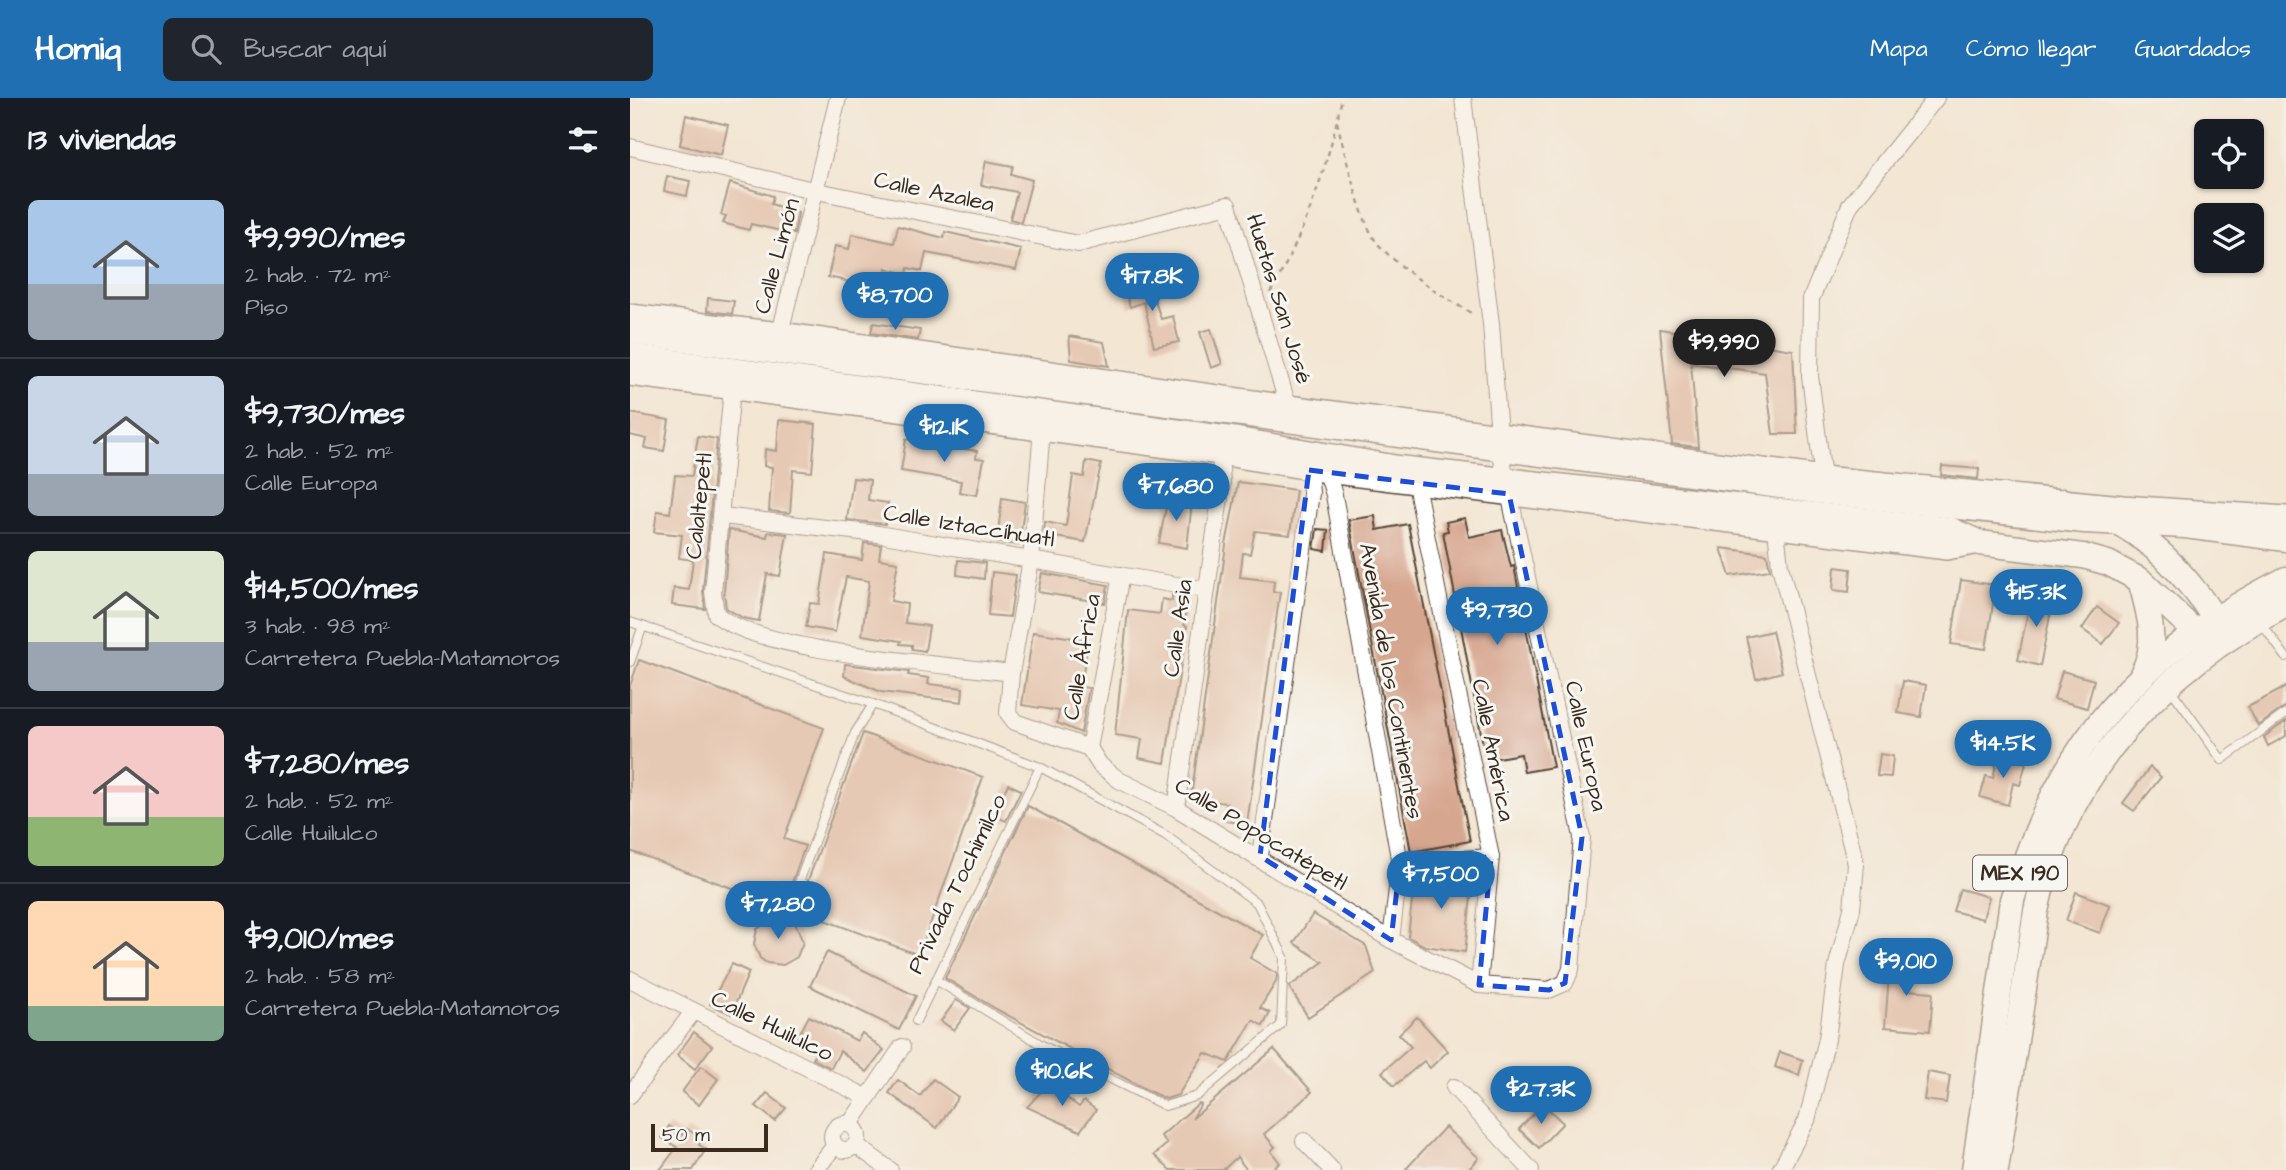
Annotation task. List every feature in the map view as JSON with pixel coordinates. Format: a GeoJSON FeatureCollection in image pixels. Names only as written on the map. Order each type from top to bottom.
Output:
{"type":"FeatureCollection","features":[{"type":"Feature","properties":{"kind":"main road"},"geometry":{"type":"LineString","coordinates":[[630,332],[1498,441],[2122,524],[2185,526],[2286,539]]}},
{"type":"Feature","properties":{"kind":"main road"},"geometry":{"type":"LineString","coordinates":[[630,356],[1238,440],[1507,487],[1951,530],[1980,543],[2083,556],[2108,563],[2140,580],[2212,637]]}},
{"type":"Feature","properties":{"kind":"main road"},"geometry":{"type":"LineString","coordinates":[[2063,501],[2122,524],[2160,551],[2186,579],[2212,637]]}},
{"type":"Feature","properties":{"kind":"main road","name":"MEX 190"},"geometry":{"type":"LineString","coordinates":[[1974,1170],[2005,935],[2023,864],[2067,766],[2102,717],[2134,684],[2212,637],[2286,579]]}},
{"type":"Feature","properties":{"kind":"main road"},"geometry":{"type":"LineString","coordinates":[[2134,684],[2146,667],[2153,637],[2140,580]]}},
{"type":"Feature","properties":{"kind":"main road","name":"MEX 190"},"geometry":{"type":"LineString","coordinates":[[1996,1170],[2028,948],[2043,875],[2071,807],[2129,722],[2212,637],[2259,620],[2286,605]]}},
{"type":"Feature","properties":{"kind":"street","name":"Calle Limón"},"geometry":{"type":"LineString","coordinates":[[780,332],[838,98]]}},
{"type":"Feature","properties":{"kind":"street","name":"Calle Europa"},"geometry":{"type":"LineString","coordinates":[[1463,98],[1491,324],[1498,441],[1582,837],[1571,969]]}},
{"type":"Feature","properties":{"kind":"street"},"geometry":{"type":"LineString","coordinates":[[1828,517],[1810,376],[1811,299],[1850,205],[1936,98]]}},
{"type":"Feature","properties":{"kind":"street","name":"Calle Azalea"},"geometry":{"type":"LineString","coordinates":[[630,147],[817,191],[1078,244],[1228,205]]}},
{"type":"Feature","properties":{"kind":"street","name":"Huetas San José"},"geometry":{"type":"LineString","coordinates":[[1228,205],[1287,406]]}},
{"type":"Feature","properties":{"kind":"street"},"geometry":{"type":"LineString","coordinates":[[630,315],[780,332],[1287,406],[1498,441]]}},
{"type":"Feature","properties":{"kind":"street"},"geometry":{"type":"LineString","coordinates":[[630,375],[1042,429],[1416,484],[1507,487],[1776,528],[1947,549],[1980,543]]}},
{"type":"Feature","properties":{"kind":"street","name":"Calaltepetl"},"geometry":{"type":"LineString","coordinates":[[733,389],[713,592],[716,614],[726,623],[789,645],[1010,673]]}},
{"type":"Feature","properties":{"kind":"street"},"geometry":{"type":"LineString","coordinates":[[1010,673],[1031,559],[1042,429]]}},
{"type":"Feature","properties":{"kind":"street","name":"Calle Asia"},"geometry":{"type":"LineString","coordinates":[[1175,808],[1222,483],[1220,454]]}},
{"type":"Feature","properties":{"kind":"street"},"geometry":{"type":"LineString","coordinates":[[1260,856],[1311,493],[1318,471]]}},
{"type":"Feature","properties":{"kind":"street","name":"Avenida de los Continentes"},"geometry":{"type":"LineString","coordinates":[[1318,471],[1334,495],[1400,863],[1391,940]]}},
{"type":"Feature","properties":{"kind":"street","name":"Calle América"},"geometry":{"type":"LineString","coordinates":[[1416,484],[1491,857],[1479,985]]}},
{"type":"Feature","properties":{"kind":"street"},"geometry":{"type":"LineString","coordinates":[[1824,484],[2286,517]]}},
{"type":"Feature","properties":{"kind":"street","name":"Calle Iztaccíhuatl"},"geometry":{"type":"LineString","coordinates":[[722,516],[878,534],[1206,590]]}},
{"type":"Feature","properties":{"kind":"street"},"geometry":{"type":"LineString","coordinates":[[1776,528],[1780,566],[1856,864],[1853,909],[1837,965],[1827,1039],[1807,1120],[1780,1170]]}},
{"type":"Feature","properties":{"kind":"street","name":"Calle África"},"geometry":{"type":"LineString","coordinates":[[1089,748],[1121,575]]}},
{"type":"Feature","properties":{"kind":"street","name":"Calle Popocatépetl"},"geometry":{"type":"LineString","coordinates":[[1010,673],[1008,713],[1026,728],[1071,740],[1089,748],[1100,765],[1119,780],[1260,856],[1391,940],[1479,985],[1549,990],[1566,983],[1571,969]]}},
{"type":"Feature","properties":{"kind":"street"},"geometry":{"type":"LineString","coordinates":[[1400,863],[1491,857]]}},
{"type":"Feature","properties":{"kind":"street","name":"Calle Huilulco"},"geometry":{"type":"LineString","coordinates":[[630,979],[866,1097]]}},
{"type":"Feature","properties":{"kind":"street"},"geometry":{"type":"LineString","coordinates":[[630,1095],[693,1012]]}},
{"type":"Feature","properties":{"kind":"street"},"geometry":{"type":"LineString","coordinates":[[856,1145],[843,1150],[835,1145],[832,1138],[836,1127],[850,1124],[902,1047]]}},
{"type":"Feature","properties":{"kind":"street"},"geometry":{"type":"LineString","coordinates":[[1454,1087],[1531,1170]]}},
{"type":"Feature","properties":{"kind":"street"},"geometry":{"type":"LineString","coordinates":[[850,1124],[859,1136],[856,1145]]}},
{"type":"Feature","properties":{"kind":"street"},"geometry":{"type":"LineString","coordinates":[[1304,1141],[1332,1170]]}},
{"type":"Feature","properties":{"kind":"street"},"geometry":{"type":"LineString","coordinates":[[816,1170],[835,1145]]}},
{"type":"Feature","properties":{"kind":"street"},"geometry":{"type":"LineString","coordinates":[[856,1145],[890,1170]]}},
{"type":"Feature","properties":{"kind":"lane"},"geometry":{"type":"LineString","coordinates":[[2259,620],[2286,657]]}},
{"type":"Feature","properties":{"kind":"lane"},"geometry":{"type":"LineString","coordinates":[[630,622],[873,704],[1040,767],[1165,835],[1257,903],[1284,957],[1281,1025],[1197,1096],[1165,1106],[1042,1045],[936,980]]}},
{"type":"Feature","properties":{"kind":"lane"},"geometry":{"type":"LineString","coordinates":[[630,662],[643,626]]}},
{"type":"Feature","properties":{"kind":"lane"},"geometry":{"type":"LineString","coordinates":[[2168,685],[2222,760],[2286,713]]}},
{"type":"Feature","properties":{"kind":"lane"},"geometry":{"type":"LineString","coordinates":[[787,914],[855,733],[873,704]]}},
{"type":"Feature","properties":{"kind":"lane","name":"Privada Tochimilco"},"geometry":{"type":"LineString","coordinates":[[916,1021],[1040,767]]}},
{"type":"Feature","properties":{"kind":"path"},"geometry":{"type":"LineString","coordinates":[[1259,311],[1287,264],[1315,193],[1342,98]]}},
{"type":"Feature","properties":{"kind":"path"},"geometry":{"type":"LineString","coordinates":[[1337,122],[1351,179],[1376,243],[1445,298],[1491,324]]}},
{"type":"Feature","properties":{"kind":"highlighted area"},"geometry":{"type":"Polygon","coordinates":[[[1309,470],[1509,494],[1582,837],[1565,983],[1549,990],[1479,985],[1491,857],[1400,863],[1391,940],[1260,856],[1309,470]]]}},
{"type":"Feature","properties":{"kind":"building"},"geometry":{"type":"Polygon","coordinates":[[[686,115],[728,125],[721,155],[680,145],[686,115]]]}},
{"type":"Feature","properties":{"kind":"building"},"geometry":{"type":"Polygon","coordinates":[[[986,161],[1013,166],[1011,174],[1032,180],[1021,222],[1010,219],[1017,192],[981,185],[986,161]]]}},
{"type":"Feature","properties":{"kind":"building"},"geometry":{"type":"Polygon","coordinates":[[[667,176],[690,181],[687,196],[664,191],[667,176]]]}},
{"type":"Feature","properties":{"kind":"building"},"geometry":{"type":"Polygon","coordinates":[[[730,183],[773,196],[771,204],[798,213],[794,234],[751,224],[749,230],[723,223],[726,216],[721,215],[730,183]]]}},
{"type":"Feature","properties":{"kind":"building"},"geometry":{"type":"Polygon","coordinates":[[[898,226],[944,238],[945,232],[1021,249],[1016,270],[926,253],[922,271],[908,268],[907,274],[886,268],[882,289],[828,277],[835,246],[849,249],[852,234],[894,243],[898,226]]]}},
{"type":"Feature","properties":{"kind":"building"},"geometry":{"type":"Polygon","coordinates":[[[1147,277],[1161,319],[1173,316],[1179,342],[1154,347],[1144,302],[1130,307],[1123,285],[1147,277]]]}},
{"type":"Feature","properties":{"kind":"building"},"geometry":{"type":"Polygon","coordinates":[[[708,298],[734,301],[732,314],[707,311],[708,298]]]}},
{"type":"Feature","properties":{"kind":"building"},"geometry":{"type":"Polygon","coordinates":[[[873,323],[920,330],[918,340],[871,333],[873,323]]]}},
{"type":"Feature","properties":{"kind":"building"},"geometry":{"type":"Polygon","coordinates":[[[1211,329],[1222,364],[1211,368],[1200,332],[1211,329]]]}},
{"type":"Feature","properties":{"kind":"building"},"geometry":{"type":"Polygon","coordinates":[[[1660,329],[1793,350],[1797,434],[1773,434],[1765,373],[1691,363],[1698,447],[1672,444],[1660,329]]]}},
{"type":"Feature","properties":{"kind":"building"},"geometry":{"type":"Polygon","coordinates":[[[1069,336],[1104,342],[1109,366],[1071,360],[1069,336]]]}},
{"type":"Feature","properties":{"kind":"building"},"geometry":{"type":"Polygon","coordinates":[[[630,413],[669,420],[664,451],[645,448],[647,439],[630,435],[630,413]]]}},
{"type":"Feature","properties":{"kind":"building"},"geometry":{"type":"Polygon","coordinates":[[[779,420],[816,424],[812,472],[793,470],[790,513],[769,511],[772,467],[764,466],[765,449],[777,451],[779,420]]]}},
{"type":"Feature","properties":{"kind":"building"},"geometry":{"type":"Polygon","coordinates":[[[698,436],[717,439],[703,591],[705,609],[672,605],[674,588],[689,590],[693,560],[679,558],[682,535],[654,532],[657,511],[670,513],[675,475],[692,476],[698,436]]]}},
{"type":"Feature","properties":{"kind":"building"},"geometry":{"type":"Polygon","coordinates":[[[906,439],[977,451],[976,458],[984,459],[977,495],[959,492],[961,481],[901,471],[906,439]]]}},
{"type":"Feature","properties":{"kind":"building"},"geometry":{"type":"Polygon","coordinates":[[[1086,461],[1101,464],[1085,542],[1044,535],[1045,522],[1066,526],[1073,475],[1084,477],[1086,461]]]}},
{"type":"Feature","properties":{"kind":"building"},"geometry":{"type":"Polygon","coordinates":[[[1942,466],[1979,469],[1978,479],[1941,475],[1942,466]]]}},
{"type":"Feature","properties":{"kind":"building"},"geometry":{"type":"Polygon","coordinates":[[[1198,477],[1211,479],[1209,497],[1195,494],[1198,477]]]}},
{"type":"Feature","properties":{"kind":"building"},"geometry":{"type":"Polygon","coordinates":[[[853,478],[870,480],[868,500],[888,503],[885,524],[847,520],[853,478]]]}},
{"type":"Feature","properties":{"kind":"building"},"geometry":{"type":"Polygon","coordinates":[[[1238,482],[1296,490],[1290,535],[1255,531],[1250,554],[1243,553],[1240,577],[1274,581],[1273,592],[1280,592],[1247,824],[1225,821],[1227,803],[1191,798],[1226,545],[1238,482]]]}},
{"type":"Feature","properties":{"kind":"building"},"geometry":{"type":"Polygon","coordinates":[[[1168,497],[1192,501],[1187,548],[1159,543],[1168,497]]]}},
{"type":"Feature","properties":{"kind":"building"},"geometry":{"type":"Polygon","coordinates":[[[1002,498],[1025,502],[1019,545],[997,542],[1002,498]]]}},
{"type":"Feature","properties":{"kind":"building"},"geometry":{"type":"Polygon","coordinates":[[[1375,516],[1377,530],[1408,524],[1470,841],[1411,852],[1349,520],[1375,516]]]}},
{"type":"Feature","properties":{"kind":"building"},"geometry":{"type":"Polygon","coordinates":[[[1465,518],[1469,537],[1502,530],[1511,567],[1514,566],[1553,767],[1524,772],[1521,754],[1486,760],[1443,532],[1448,531],[1446,522],[1465,518]]]}},
{"type":"Feature","properties":{"kind":"building"},"geometry":{"type":"Polygon","coordinates":[[[1317,529],[1328,530],[1326,551],[1314,549],[1317,529]]]}},
{"type":"Feature","properties":{"kind":"building"},"geometry":{"type":"Polygon","coordinates":[[[729,530],[767,537],[768,532],[787,534],[780,576],[767,574],[759,621],[743,618],[726,608],[724,592],[729,530]]]}},
{"type":"Feature","properties":{"kind":"building"},"geometry":{"type":"Polygon","coordinates":[[[864,543],[881,545],[879,559],[898,562],[891,601],[907,604],[905,623],[929,626],[925,651],[912,649],[912,645],[900,644],[901,641],[862,635],[869,581],[846,577],[835,632],[806,627],[810,603],[819,604],[827,554],[862,560],[864,543]]]}},
{"type":"Feature","properties":{"kind":"building"},"geometry":{"type":"Polygon","coordinates":[[[1721,548],[1767,554],[1770,570],[1730,576],[1721,548]]]}},
{"type":"Feature","properties":{"kind":"building"},"geometry":{"type":"Polygon","coordinates":[[[958,560],[985,563],[984,579],[957,575],[958,560]]]}},
{"type":"Feature","properties":{"kind":"building"},"geometry":{"type":"Polygon","coordinates":[[[1835,567],[1851,569],[1849,592],[1833,590],[1835,567]]]}},
{"type":"Feature","properties":{"kind":"building"},"geometry":{"type":"Polygon","coordinates":[[[992,572],[1016,575],[1010,617],[988,615],[992,572]]]}},
{"type":"Feature","properties":{"kind":"building"},"geometry":{"type":"Polygon","coordinates":[[[1042,573],[1108,585],[1105,603],[1038,592],[1042,573]]]}},
{"type":"Feature","properties":{"kind":"building"},"geometry":{"type":"Polygon","coordinates":[[[1961,580],[1996,585],[1986,649],[1951,644],[1961,580]]]}},
{"type":"Feature","properties":{"kind":"building"},"geometry":{"type":"Polygon","coordinates":[[[2032,592],[2054,596],[2040,666],[2018,660],[2032,592]]]}},
{"type":"Feature","properties":{"kind":"building"},"geometry":{"type":"Polygon","coordinates":[[[1172,595],[1187,597],[1184,625],[1187,626],[1165,763],[1139,758],[1142,739],[1115,735],[1128,610],[1160,614],[1162,599],[1172,601],[1172,595]]]}},
{"type":"Feature","properties":{"kind":"building"},"geometry":{"type":"Polygon","coordinates":[[[2097,607],[2119,623],[2103,644],[2082,629],[2097,607]]]}},
{"type":"Feature","properties":{"kind":"building"},"geometry":{"type":"Polygon","coordinates":[[[1772,631],[1782,672],[1756,679],[1746,637],[1772,631]]]}},
{"type":"Feature","properties":{"kind":"building"},"geometry":{"type":"Polygon","coordinates":[[[1033,632],[1088,640],[1081,687],[1089,688],[1081,733],[1057,723],[1059,711],[1022,705],[1033,632]]]}},
{"type":"Feature","properties":{"kind":"building"},"geometry":{"type":"Polygon","coordinates":[[[639,660],[824,728],[784,839],[805,846],[789,891],[768,884],[762,899],[630,851],[630,686],[639,660]]]}},
{"type":"Feature","properties":{"kind":"building"},"geometry":{"type":"Polygon","coordinates":[[[845,664],[909,672],[908,675],[929,678],[928,684],[963,688],[962,702],[881,692],[844,676],[845,664]]]}},
{"type":"Feature","properties":{"kind":"building"},"geometry":{"type":"Polygon","coordinates":[[[2062,671],[2094,680],[2087,708],[2054,699],[2062,671]]]}},
{"type":"Feature","properties":{"kind":"building"},"geometry":{"type":"Polygon","coordinates":[[[1903,681],[1926,685],[1921,717],[1898,713],[1903,681]]]}},
{"type":"Feature","properties":{"kind":"building"},"geometry":{"type":"Polygon","coordinates":[[[2286,687],[2286,706],[2258,726],[2248,707],[2286,687]]]}},
{"type":"Feature","properties":{"kind":"building"},"geometry":{"type":"Polygon","coordinates":[[[2286,721],[2286,736],[2268,746],[2264,737],[2286,721]]]}},
{"type":"Feature","properties":{"kind":"building"},"geometry":{"type":"Polygon","coordinates":[[[863,733],[983,777],[919,955],[797,910],[863,733]]]}},
{"type":"Feature","properties":{"kind":"building"},"geometry":{"type":"Polygon","coordinates":[[[1880,754],[1893,756],[1891,777],[1877,776],[1880,754]]]}},
{"type":"Feature","properties":{"kind":"building"},"geometry":{"type":"Polygon","coordinates":[[[1998,756],[2026,763],[2020,785],[2013,783],[2008,805],[1980,797],[1986,776],[1993,778],[1998,756]]]}},
{"type":"Feature","properties":{"kind":"building"},"geometry":{"type":"Polygon","coordinates":[[[2150,767],[2161,777],[2134,811],[2123,803],[2150,767]]]}},
{"type":"Feature","properties":{"kind":"building"},"geometry":{"type":"Polygon","coordinates":[[[1008,784],[1021,790],[1006,821],[993,815],[1008,784]]]}},
{"type":"Feature","properties":{"kind":"building"},"geometry":{"type":"Polygon","coordinates":[[[1028,806],[1263,935],[1250,958],[1277,974],[1276,982],[1260,1008],[1270,1013],[1263,1026],[1253,1020],[1228,1062],[1205,1053],[1178,1095],[1166,1099],[1147,1090],[996,1009],[945,978],[1028,806]]]}},
{"type":"Feature","properties":{"kind":"building"},"geometry":{"type":"Polygon","coordinates":[[[1431,871],[1473,879],[1465,952],[1425,946],[1408,937],[1415,873],[1431,871]]]}},
{"type":"Feature","properties":{"kind":"building"},"geometry":{"type":"Polygon","coordinates":[[[1960,889],[1989,897],[1983,919],[1953,911],[1960,889]]]}},
{"type":"Feature","properties":{"kind":"building"},"geometry":{"type":"Polygon","coordinates":[[[2076,892],[2110,905],[2100,933],[2066,921],[2076,892]]]}},
{"type":"Feature","properties":{"kind":"building"},"geometry":{"type":"Polygon","coordinates":[[[1313,914],[1366,946],[1375,973],[1308,1017],[1289,987],[1323,962],[1294,943],[1313,914]]]}},
{"type":"Feature","properties":{"kind":"building"},"geometry":{"type":"Polygon","coordinates":[[[776,917],[787,920],[793,918],[803,942],[797,957],[783,965],[767,963],[760,958],[754,944],[757,929],[776,917]]]}},
{"type":"Feature","properties":{"kind":"building"},"geometry":{"type":"Polygon","coordinates":[[[1891,949],[1909,950],[1906,990],[1933,992],[1930,1031],[1885,1027],[1891,949]]]}},
{"type":"Feature","properties":{"kind":"building"},"geometry":{"type":"Polygon","coordinates":[[[827,952],[916,996],[899,1030],[810,986],[827,952]]]}},
{"type":"Feature","properties":{"kind":"building"},"geometry":{"type":"Polygon","coordinates":[[[732,964],[749,972],[731,1014],[710,1004],[732,964]]]}},
{"type":"Feature","properties":{"kind":"building"},"geometry":{"type":"Polygon","coordinates":[[[956,1000],[970,1008],[954,1030],[941,1021],[956,1000]]]}},
{"type":"Feature","properties":{"kind":"building"},"geometry":{"type":"Polygon","coordinates":[[[809,1016],[857,1041],[862,1033],[884,1050],[867,1072],[840,1051],[831,1068],[813,1059],[816,1053],[795,1042],[809,1016]]]}},
{"type":"Feature","properties":{"kind":"building"},"geometry":{"type":"Polygon","coordinates":[[[1417,1017],[1448,1051],[1430,1068],[1424,1061],[1394,1086],[1382,1072],[1411,1047],[1399,1034],[1417,1017]]]}},
{"type":"Feature","properties":{"kind":"building"},"geometry":{"type":"Polygon","coordinates":[[[694,1032],[712,1046],[695,1069],[677,1055],[694,1032]]]}},
{"type":"Feature","properties":{"kind":"building"},"geometry":{"type":"Polygon","coordinates":[[[1274,1049],[1312,1092],[1264,1134],[1275,1147],[1271,1151],[1280,1163],[1271,1170],[1247,1170],[1237,1157],[1223,1170],[1170,1170],[1154,1155],[1167,1144],[1161,1136],[1201,1104],[1192,1119],[1274,1049]]]}},
{"type":"Feature","properties":{"kind":"building"},"geometry":{"type":"Polygon","coordinates":[[[1780,1052],[1803,1060],[1799,1075],[1775,1067],[1780,1052]]]}},
{"type":"Feature","properties":{"kind":"building"},"geometry":{"type":"Polygon","coordinates":[[[701,1066],[718,1079],[699,1105],[682,1092],[701,1066]]]}},
{"type":"Feature","properties":{"kind":"building"},"geometry":{"type":"Polygon","coordinates":[[[1928,1072],[1950,1076],[1946,1103],[1924,1100],[1928,1072]]]}},
{"type":"Feature","properties":{"kind":"building"},"geometry":{"type":"Polygon","coordinates":[[[933,1079],[958,1097],[937,1128],[889,1093],[898,1080],[920,1096],[933,1079]]]}},
{"type":"Feature","properties":{"kind":"building"},"geometry":{"type":"Polygon","coordinates":[[[1048,1084],[1079,1107],[1084,1101],[1096,1110],[1080,1131],[1027,1107],[1048,1084]]]}},
{"type":"Feature","properties":{"kind":"building"},"geometry":{"type":"Polygon","coordinates":[[[767,1093],[786,1108],[775,1121],[756,1106],[767,1093]]]}},
{"type":"Feature","properties":{"kind":"building"},"geometry":{"type":"Polygon","coordinates":[[[1543,1104],[1563,1123],[1539,1148],[1519,1129],[1543,1104]]]}},
{"type":"Feature","properties":{"kind":"building"},"geometry":{"type":"Polygon","coordinates":[[[669,1126],[683,1135],[687,1129],[703,1139],[699,1145],[706,1149],[693,1170],[660,1170],[677,1147],[662,1138],[669,1126]]]}},
{"type":"Feature","properties":{"kind":"building"},"geometry":{"type":"Polygon","coordinates":[[[1445,1127],[1479,1158],[1468,1170],[1405,1170],[1445,1127]]]}}]}
